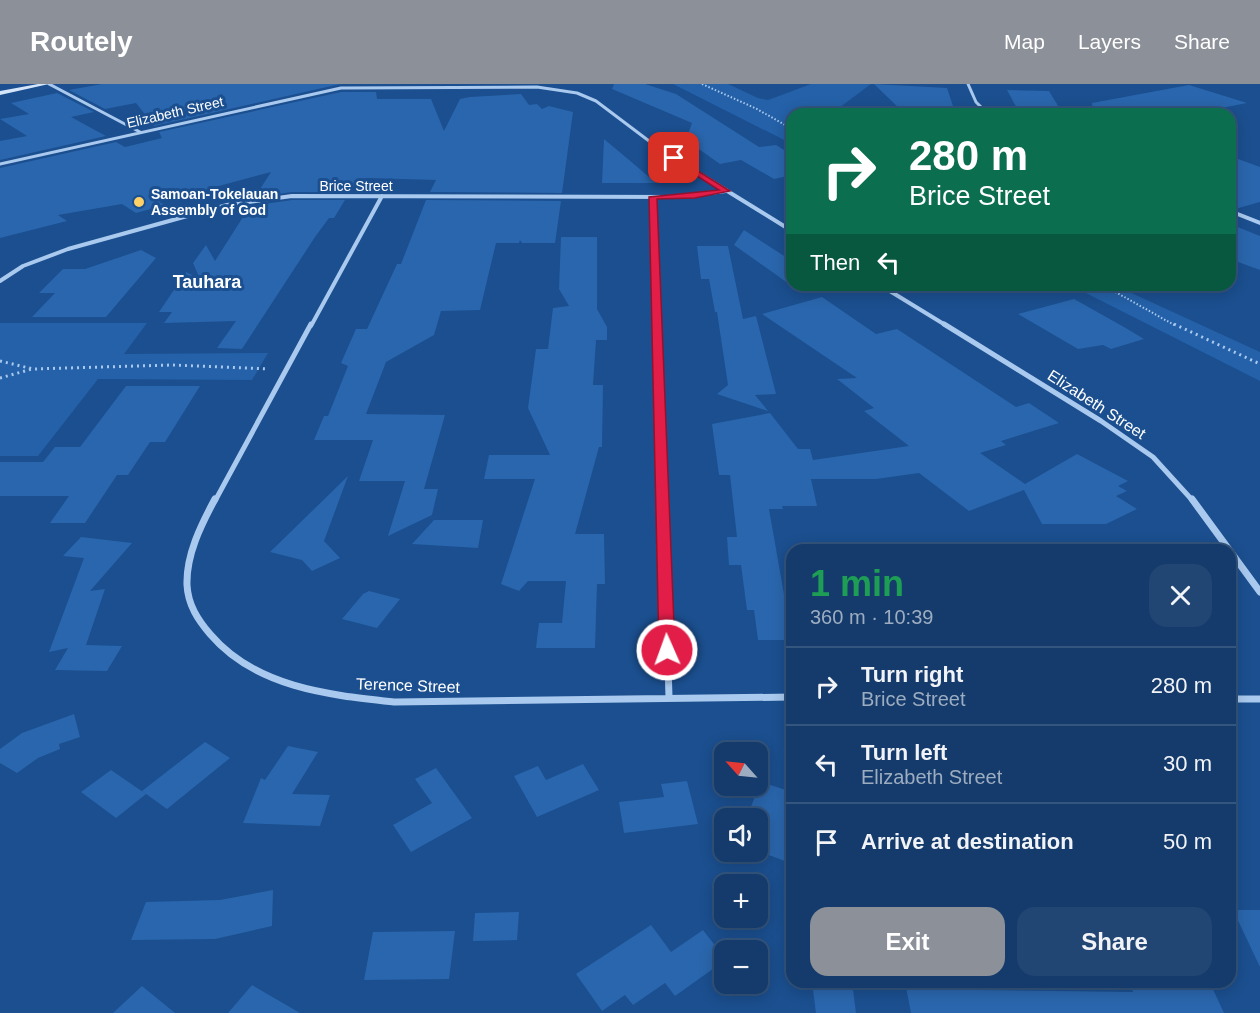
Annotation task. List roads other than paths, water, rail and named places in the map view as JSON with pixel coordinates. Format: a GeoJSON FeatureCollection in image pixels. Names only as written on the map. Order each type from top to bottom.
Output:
{"type":"FeatureCollection","features":[{"type":"Feature","properties":{"kind":"main road"},"geometry":{"type":"LineString","coordinates":[[0,93],[47,84]]}},
{"type":"Feature","properties":{"kind":"street"},"geometry":{"type":"LineString","coordinates":[[47,84],[141,132]]}},
{"type":"Feature","properties":{"kind":"street"},"geometry":{"type":"LineString","coordinates":[[968,84],[976,102],[982,108]]}},
{"type":"Feature","properties":{"kind":"street","name":"Elizabeth Street"},"geometry":{"type":"LineString","coordinates":[[0,164],[341,88],[538,86],[587,96],[657,147],[786,227]]}},
{"type":"Feature","properties":{"kind":"street","name":"Brice Street"},"geometry":{"type":"LineString","coordinates":[[0,281],[42,258],[243,201],[292,196],[653,197],[695,196],[726,191]]}},
{"type":"Feature","properties":{"kind":"street","name":"Terence Street"},"geometry":{"type":"LineString","coordinates":[[382,196],[205,518],[190,553],[186,580],[190,608],[208,633],[234,658],[265,676],[299,688],[341,696],[396,702],[786,697]]}},
{"type":"Feature","properties":{"kind":"street"},"geometry":{"type":"LineString","coordinates":[[653,197],[669,697]]}},
{"type":"Feature","properties":{"kind":"street"},"geometry":{"type":"LineString","coordinates":[[1236,213],[1260,223]]}},
{"type":"Feature","properties":{"kind":"street","name":"Elizabeth Street"},"geometry":{"type":"LineString","coordinates":[[890,291],[1101,420],[1153,457],[1184,488],[1227,544]]}},
{"type":"Feature","properties":{"kind":"street","name":"Elizabeth Street"},"geometry":{"type":"LineString","coordinates":[[1236,558],[1260,592]]}},
{"type":"Feature","properties":{"kind":"street"},"geometry":{"type":"LineString","coordinates":[[1236,699],[1260,699]]}},
{"type":"Feature","properties":{"kind":"place","name":"Samoan-Tokelauan Assembly of God"},"geometry":{"type":"Point","coordinates":[139,202]}},
{"type":"Feature","properties":{"kind":"district","name":"Tauhara"},"geometry":{"type":"Point","coordinates":[207,282]}}]}
